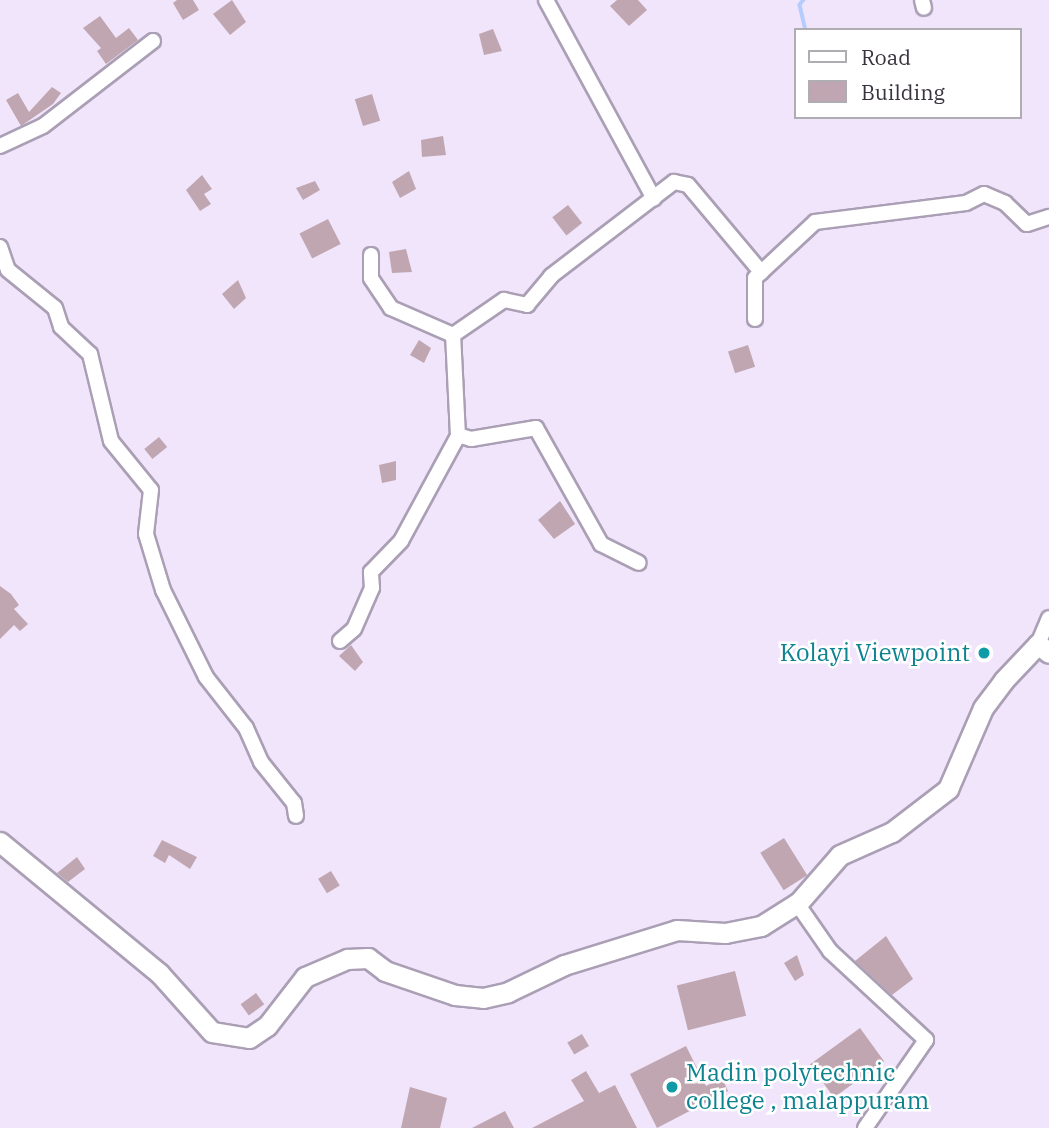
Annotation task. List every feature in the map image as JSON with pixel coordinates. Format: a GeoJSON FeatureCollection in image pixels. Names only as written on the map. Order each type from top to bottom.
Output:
{"type":"FeatureCollection","features":[{"type":"Feature","properties":{"kind":"street"},"geometry":{"type":"LineString","coordinates":[[547,0],[654,200]]}},
{"type":"Feature","properties":{"kind":"street"},"geometry":{"type":"LineString","coordinates":[[0,146],[43,126],[153,41]]}},
{"type":"Feature","properties":{"kind":"street"},"geometry":{"type":"LineString","coordinates":[[453,335],[503,300],[527,305],[551,276],[654,200],[674,182],[688,185],[761,272]]}},
{"type":"Feature","properties":{"kind":"street"},"geometry":{"type":"LineString","coordinates":[[755,319],[755,278],[815,222],[966,203],[984,194],[1005,204],[1027,224],[1049,217]]}},
{"type":"Feature","properties":{"kind":"street"},"geometry":{"type":"LineString","coordinates":[[0,247],[8,270],[55,308],[61,327],[90,354],[111,441],[151,490],[146,534],[163,590],[206,677],[246,728],[261,762],[294,803],[296,816]]}},
{"type":"Feature","properties":{"kind":"street"},"geometry":{"type":"LineString","coordinates":[[371,255],[371,278],[391,308],[453,335]]}},
{"type":"Feature","properties":{"kind":"street"},"geometry":{"type":"LineString","coordinates":[[340,641],[354,629],[372,588],[372,572],[401,541],[458,435],[453,335]]}},
{"type":"Feature","properties":{"kind":"street"},"geometry":{"type":"LineString","coordinates":[[458,435],[471,439],[536,428],[601,544],[639,563]]}},
{"type":"Feature","properties":{"kind":"street"},"geometry":{"type":"LineString","coordinates":[[0,842],[159,973],[212,1032],[235,1038],[249,1038],[267,1026],[306,976],[347,959],[368,958],[385,971],[454,995],[483,998],[519,988],[564,965],[677,930],[725,933],[761,926],[796,902],[840,855],[892,832],[948,789],[983,708],[1043,649],[1049,618]]}},
{"type":"Feature","properties":{"kind":"street"},"geometry":{"type":"LineString","coordinates":[[796,902],[830,951],[926,1040],[864,1128]]}},
{"type":"Feature","properties":{"kind":"building"},"geometry":{"type":"Polygon","coordinates":[[[177,0],[193,0],[199,10],[183,20],[173,3],[177,0]]]}},
{"type":"Feature","properties":{"kind":"building"},"geometry":{"type":"Polygon","coordinates":[[[232,0],[246,22],[230,35],[213,14],[232,0]]]}},
{"type":"Feature","properties":{"kind":"building"},"geometry":{"type":"Polygon","coordinates":[[[617,0],[638,0],[647,10],[629,26],[610,6],[617,0]]]}},
{"type":"Feature","properties":{"kind":"building"},"geometry":{"type":"Polygon","coordinates":[[[100,16],[116,38],[129,28],[138,40],[106,64],[97,51],[101,48],[83,28],[100,16]]]}},
{"type":"Feature","properties":{"kind":"building"},"geometry":{"type":"Polygon","coordinates":[[[493,29],[502,51],[484,55],[479,34],[493,29]]]}},
{"type":"Feature","properties":{"kind":"building"},"geometry":{"type":"Polygon","coordinates":[[[52,87],[61,93],[53,104],[21,126],[6,100],[18,93],[29,112],[52,87]]]}},
{"type":"Feature","properties":{"kind":"building"},"geometry":{"type":"Polygon","coordinates":[[[372,94],[380,121],[363,126],[355,99],[372,94]]]}},
{"type":"Feature","properties":{"kind":"building"},"geometry":{"type":"Polygon","coordinates":[[[443,136],[446,155],[422,157],[421,140],[443,136]]]}},
{"type":"Feature","properties":{"kind":"building"},"geometry":{"type":"Polygon","coordinates":[[[409,171],[416,189],[400,198],[392,182],[409,171]]]}},
{"type":"Feature","properties":{"kind":"building"},"geometry":{"type":"Polygon","coordinates":[[[202,175],[212,189],[204,194],[211,204],[200,211],[186,190],[202,175]]]}},
{"type":"Feature","properties":{"kind":"building"},"geometry":{"type":"Polygon","coordinates":[[[315,181],[320,190],[303,200],[296,188],[315,181]]]}},
{"type":"Feature","properties":{"kind":"building"},"geometry":{"type":"Polygon","coordinates":[[[568,205],[582,223],[566,235],[552,217],[568,205]]]}},
{"type":"Feature","properties":{"kind":"building"},"geometry":{"type":"Polygon","coordinates":[[[328,219],[341,244],[312,258],[299,234],[328,219]]]}},
{"type":"Feature","properties":{"kind":"building"},"geometry":{"type":"Polygon","coordinates":[[[406,249],[412,272],[392,273],[389,252],[406,249]]]}},
{"type":"Feature","properties":{"kind":"building"},"geometry":{"type":"Polygon","coordinates":[[[238,280],[246,298],[234,309],[222,294],[238,280]]]}},
{"type":"Feature","properties":{"kind":"building"},"geometry":{"type":"Polygon","coordinates":[[[419,340],[431,348],[424,363],[410,355],[419,340]]]}},
{"type":"Feature","properties":{"kind":"building"},"geometry":{"type":"Polygon","coordinates":[[[748,345],[755,367],[735,373],[728,351],[748,345]]]}},
{"type":"Feature","properties":{"kind":"building"},"geometry":{"type":"Polygon","coordinates":[[[159,437],[167,447],[152,459],[144,449],[159,437]]]}},
{"type":"Feature","properties":{"kind":"building"},"geometry":{"type":"Polygon","coordinates":[[[396,461],[396,480],[382,483],[379,465],[396,461]]]}},
{"type":"Feature","properties":{"kind":"building"},"geometry":{"type":"Polygon","coordinates":[[[560,501],[575,524],[554,539],[538,520],[560,501]]]}},
{"type":"Feature","properties":{"kind":"building"},"geometry":{"type":"Polygon","coordinates":[[[0,586],[11,594],[19,605],[14,609],[28,624],[20,631],[14,625],[0,639],[0,586]]]}},
{"type":"Feature","properties":{"kind":"building"},"geometry":{"type":"Polygon","coordinates":[[[351,645],[363,662],[355,671],[339,656],[351,645]]]}},
{"type":"Feature","properties":{"kind":"building"},"geometry":{"type":"Polygon","coordinates":[[[784,838],[807,875],[784,890],[760,853],[784,838]]]}},
{"type":"Feature","properties":{"kind":"building"},"geometry":{"type":"Polygon","coordinates":[[[162,840],[197,857],[190,869],[169,855],[165,863],[153,856],[162,840]]]}},
{"type":"Feature","properties":{"kind":"building"},"geometry":{"type":"Polygon","coordinates":[[[77,857],[85,869],[68,882],[57,873],[77,857]]]}},
{"type":"Feature","properties":{"kind":"building"},"geometry":{"type":"Polygon","coordinates":[[[331,871],[340,886],[327,893],[318,879],[331,871]]]}},
{"type":"Feature","properties":{"kind":"building"},"geometry":{"type":"Polygon","coordinates":[[[886,936],[913,979],[892,995],[855,961],[886,936]]]}},
{"type":"Feature","properties":{"kind":"building"},"geometry":{"type":"Polygon","coordinates":[[[797,955],[804,975],[795,981],[784,963],[797,955]]]}},
{"type":"Feature","properties":{"kind":"building"},"geometry":{"type":"Polygon","coordinates":[[[735,971],[746,1016],[688,1030],[677,986],[735,971]]]}},
{"type":"Feature","properties":{"kind":"building"},"geometry":{"type":"Polygon","coordinates":[[[256,993],[264,1004],[249,1015],[241,1004],[256,993]]]}},
{"type":"Feature","properties":{"kind":"building"},"geometry":{"type":"Polygon","coordinates":[[[860,1028],[884,1061],[834,1098],[810,1064],[860,1028]]]}},
{"type":"Feature","properties":{"kind":"building"},"geometry":{"type":"Polygon","coordinates":[[[582,1034],[589,1046],[574,1055],[567,1042],[582,1034]]]}},
{"type":"Feature","properties":{"kind":"building","name":"Madin polytechnic college , malappuram"},"geometry":{"type":"Polygon","coordinates":[[[686,1046],[706,1086],[722,1078],[728,1091],[657,1128],[630,1074],[686,1046]]]}},
{"type":"Feature","properties":{"kind":"building"},"geometry":{"type":"Polygon","coordinates":[[[586,1071],[599,1093],[615,1085],[637,1128],[532,1128],[584,1101],[571,1080],[586,1071]]]}},
{"type":"Feature","properties":{"kind":"building"},"geometry":{"type":"Polygon","coordinates":[[[410,1087],[447,1098],[440,1128],[401,1128],[410,1087]]]}},
{"type":"Feature","properties":{"kind":"building"},"geometry":{"type":"Polygon","coordinates":[[[505,1111],[514,1128],[472,1128],[505,1111]]]}},
{"type":"Feature","properties":{"kind":"waterway"},"geometry":{"type":"LineString","coordinates":[[804,0],[800,5],[806,28]]}},
{"type":"Feature","properties":{"kind":"place","name":"Kolayi Viewpoint"},"geometry":{"type":"Point","coordinates":[984,653]}},
{"type":"Feature","properties":{"kind":"place","name":"Madin polytechnic college , malappuram"},"geometry":{"type":"Point","coordinates":[672,1087]}}]}
